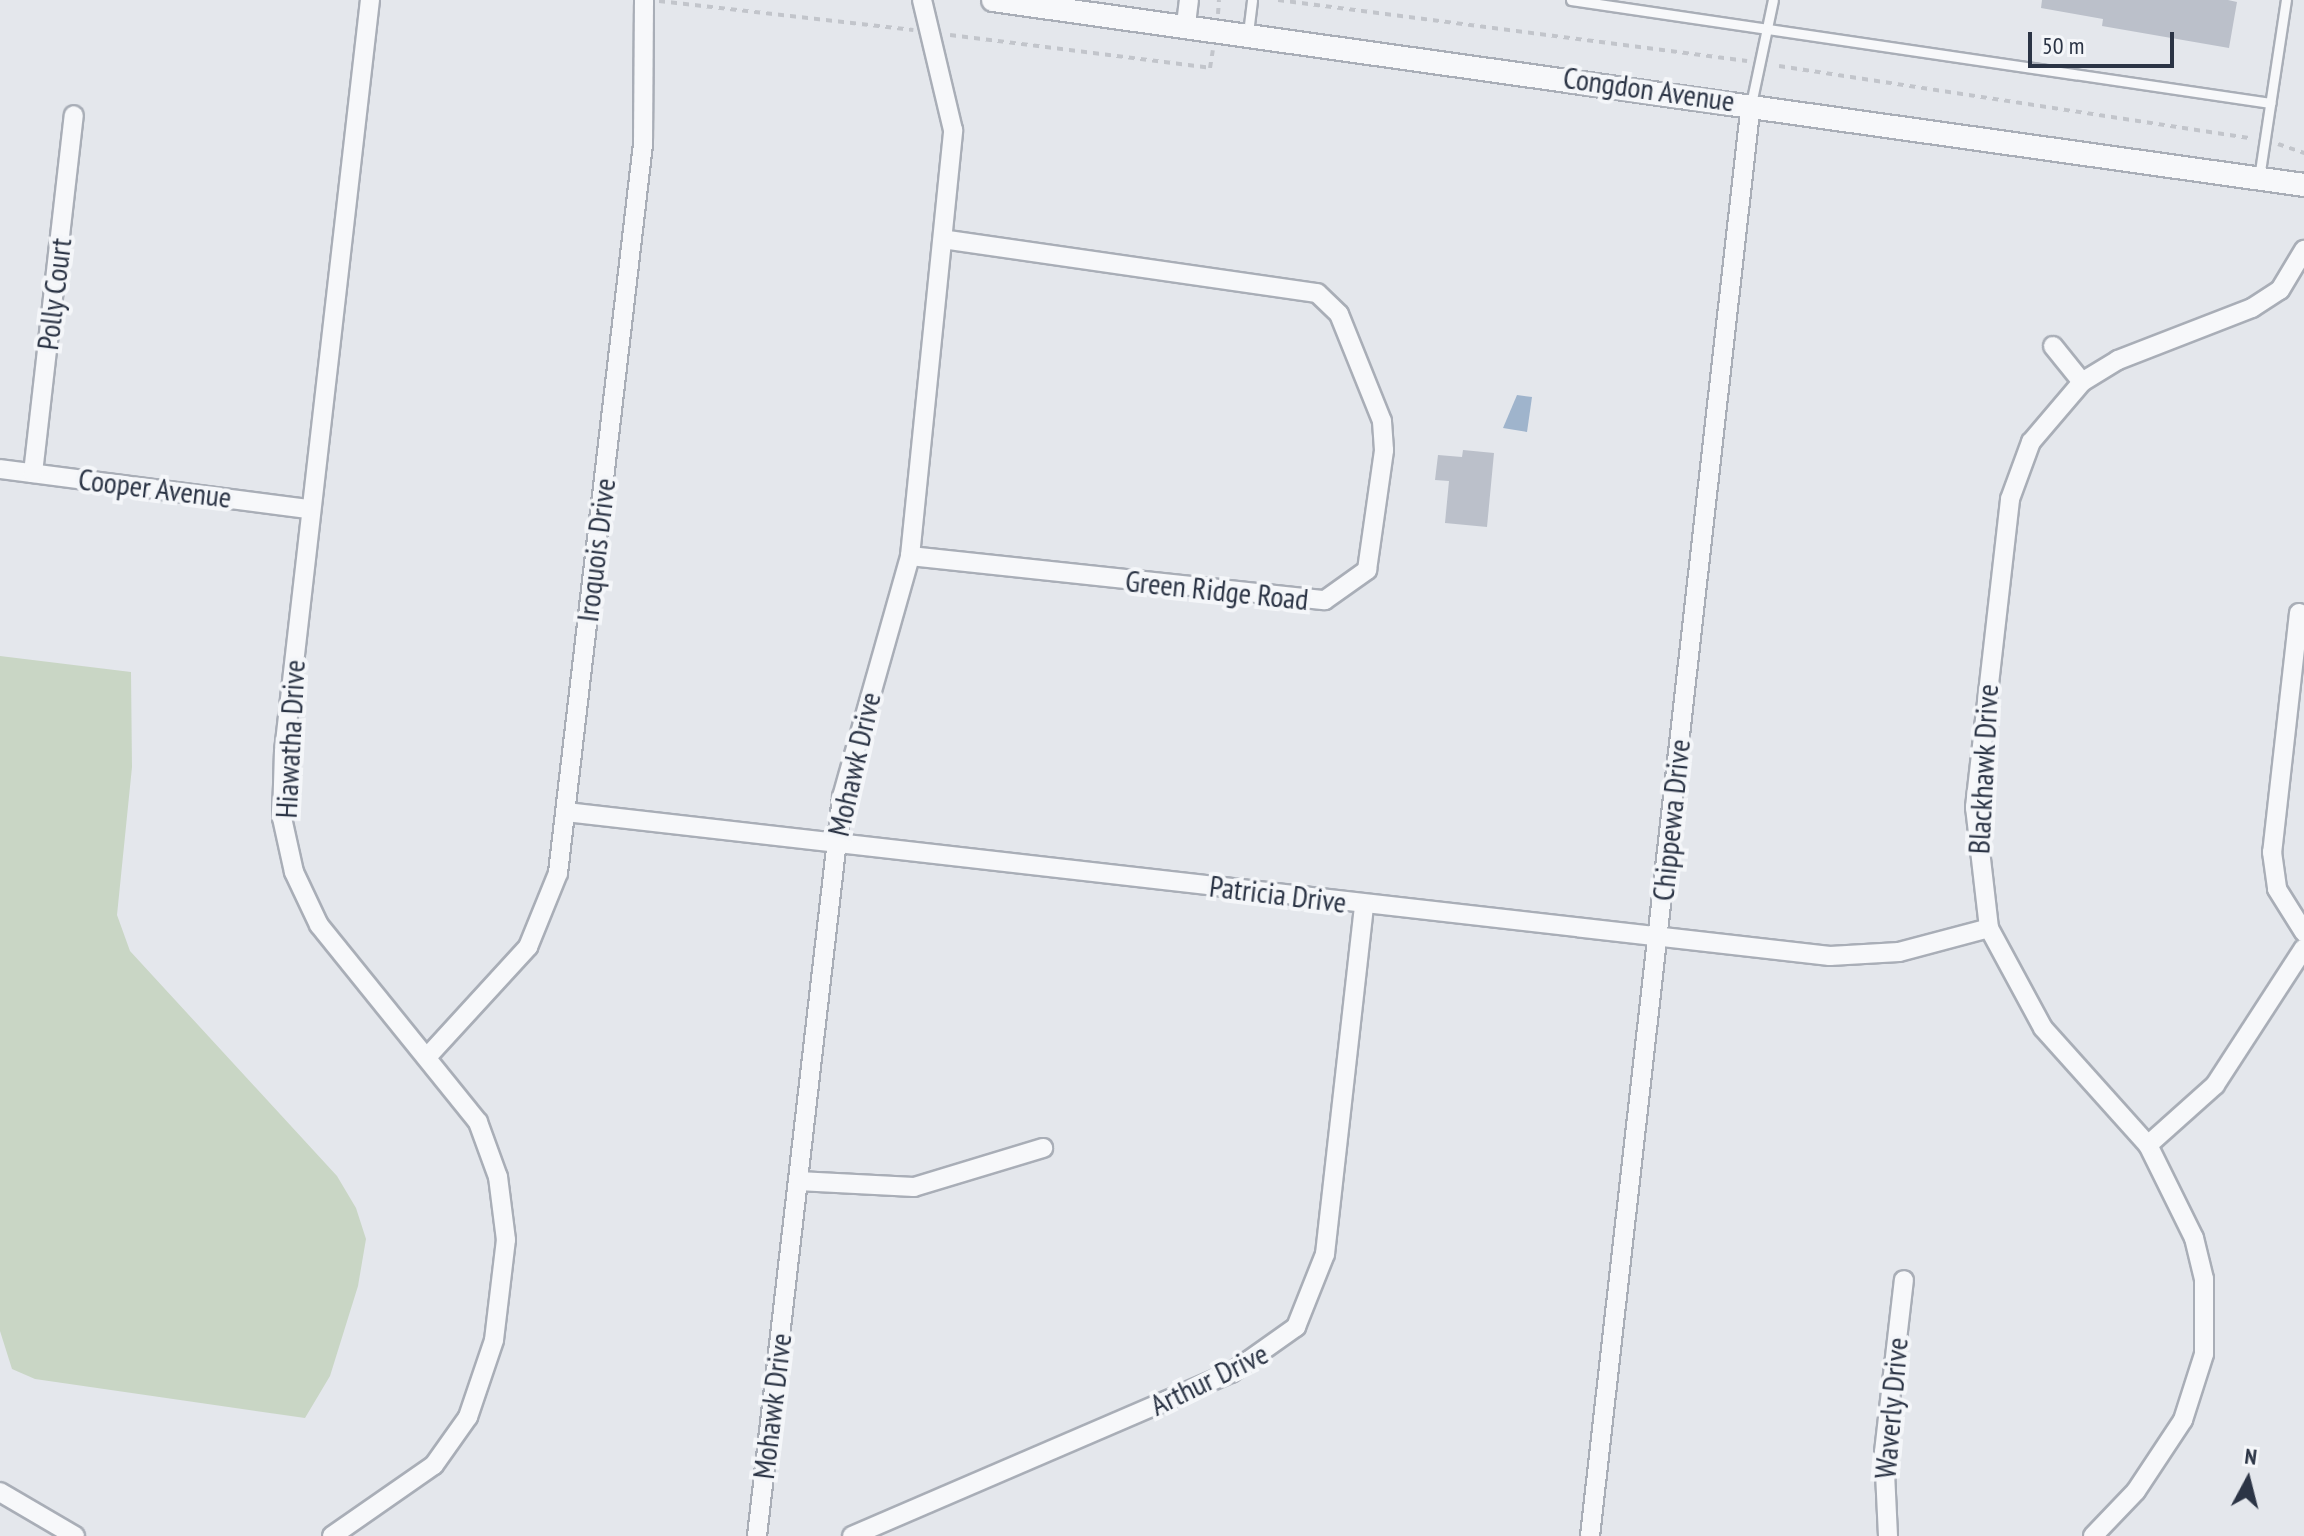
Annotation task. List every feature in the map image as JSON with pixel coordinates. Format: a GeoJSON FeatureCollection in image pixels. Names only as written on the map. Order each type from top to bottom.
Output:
{"type":"FeatureCollection","features":[{"type":"Feature","properties":{"kind":"street","name":"Hiawatha Drive"},"geometry":{"type":"LineString","coordinates":[[332,1536],[439,1459],[476,1402],[494,1340],[506,1240],[498,1177],[478,1122],[429,1055],[327,936],[288,850],[281,781],[370,0]]}},
{"type":"Feature","properties":{"kind":"street","name":"Iroquois Drive"},"geometry":{"type":"LineString","coordinates":[[429,1055],[528,947],[552,895],[566,812],[643,144],[644,0]]}},
{"type":"Feature","properties":{"kind":"street","name":"Mohawk Drive"},"geometry":{"type":"LineString","coordinates":[[757,1536],[835,844],[848,769],[910,556],[953,115],[922,0]]}},
{"type":"Feature","properties":{"kind":"street","name":"Congdon Avenue"},"geometry":{"type":"LineString","coordinates":[[993,0],[1186,24],[2304,185]]}},
{"type":"Feature","properties":{"kind":"street"},"geometry":{"type":"LineString","coordinates":[[1186,24],[1189,0]]}},
{"type":"Feature","properties":{"kind":"street","name":"Chippewa Drive"},"geometry":{"type":"LineString","coordinates":[[1590,1536],[1751,104]]}},
{"type":"Feature","properties":{"kind":"street","name":"Polly Court"},"geometry":{"type":"LineString","coordinates":[[33,473],[74,115]]}},
{"type":"Feature","properties":{"kind":"street","name":"Green Ridge Road"},"geometry":{"type":"LineString","coordinates":[[910,556],[1325,600],[1367,570],[1384,450],[1382,421],[1339,314],[1317,293],[943,239]]}},
{"type":"Feature","properties":{"kind":"street","name":"Blackhawk Drive"},"geometry":{"type":"LineString","coordinates":[[2093,1536],[2167,1448],[2204,1354],[2204,1279],[2194,1238],[2148,1145],[2043,1028],[1989,928],[1975,807],[2010,499],[2031,442],[2082,382],[2118,360],[2252,308],[2280,290],[2304,250]]}},
{"type":"Feature","properties":{"kind":"street"},"geometry":{"type":"LineString","coordinates":[[2053,346],[2082,382]]}},
{"type":"Feature","properties":{"kind":"street","name":"Cooper Avenue"},"geometry":{"type":"LineString","coordinates":[[0,469],[310,509]]}},
{"type":"Feature","properties":{"kind":"street"},"geometry":{"type":"LineString","coordinates":[[2299,613],[2272,852],[2277,889],[2304,932]]}},
{"type":"Feature","properties":{"kind":"street","name":"Patricia Drive"},"geometry":{"type":"LineString","coordinates":[[566,812],[1657,939],[1860,956],[1989,928]]}},
{"type":"Feature","properties":{"kind":"street","name":"Arthur Drive"},"geometry":{"type":"LineString","coordinates":[[852,1536],[1231,1373],[1296,1327],[1325,1254],[1364,904]]}},
{"type":"Feature","properties":{"kind":"street"},"geometry":{"type":"LineString","coordinates":[[2148,1145],[2215,1085],[2304,948]]}},
{"type":"Feature","properties":{"kind":"street"},"geometry":{"type":"LineString","coordinates":[[798,1181],[914,1187],[1043,1148]]}},
{"type":"Feature","properties":{"kind":"street","name":"Waverly Drive"},"geometry":{"type":"LineString","coordinates":[[1888,1536],[1884,1452],[1904,1280]]}},
{"type":"Feature","properties":{"kind":"street"},"geometry":{"type":"LineString","coordinates":[[0,1492],[75,1536]]}},
{"type":"Feature","properties":{"kind":"lane"},"geometry":{"type":"LineString","coordinates":[[1248,33],[1252,0]]}},
{"type":"Feature","properties":{"kind":"lane"},"geometry":{"type":"LineString","coordinates":[[1571,0],[1770,25],[2270,103]]}},
{"type":"Feature","properties":{"kind":"lane"},"geometry":{"type":"LineString","coordinates":[[1751,104],[1773,0]]}},
{"type":"Feature","properties":{"kind":"lane"},"geometry":{"type":"LineString","coordinates":[[2259,178],[2286,0]]}},
{"type":"Feature","properties":{"kind":"path"},"geometry":{"type":"LineString","coordinates":[[1218,12],[1219,0]]}},
{"type":"Feature","properties":{"kind":"path"},"geometry":{"type":"LineString","coordinates":[[1278,0],[1748,61]]}},
{"type":"Feature","properties":{"kind":"path"},"geometry":{"type":"LineString","coordinates":[[658,1],[908,30]]}},
{"type":"Feature","properties":{"kind":"path"},"geometry":{"type":"LineString","coordinates":[[950,35],[1210,68],[1213,49]]}},
{"type":"Feature","properties":{"kind":"path"},"geometry":{"type":"LineString","coordinates":[[1779,66],[2251,138]]}},
{"type":"Feature","properties":{"kind":"path"},"geometry":{"type":"LineString","coordinates":[[2278,144],[2304,153]]}},
{"type":"Feature","properties":{"kind":"green space"},"geometry":{"type":"Polygon","coordinates":[[[0,656],[131,672],[132,767],[117,915],[130,951],[337,1176],[356,1208],[366,1239],[358,1286],[330,1376],[305,1418],[35,1379],[12,1369],[0,1331],[0,656]]]}},
{"type":"Feature","properties":{"kind":"water"},"geometry":{"type":"Polygon","coordinates":[[[1517,395],[1532,397],[1527,432],[1503,428],[1517,395]]]}},
{"type":"Feature","properties":{"kind":"building"},"geometry":{"type":"Polygon","coordinates":[[[2042,0],[2237,2],[2229,48],[2102,26],[2103,19],[2041,8],[2042,0]]]}},
{"type":"Feature","properties":{"kind":"building"},"geometry":{"type":"Polygon","coordinates":[[[1463,450],[1494,453],[1487,527],[1445,523],[1449,481],[1435,480],[1438,455],[1462,457],[1463,450]]]}}]}
